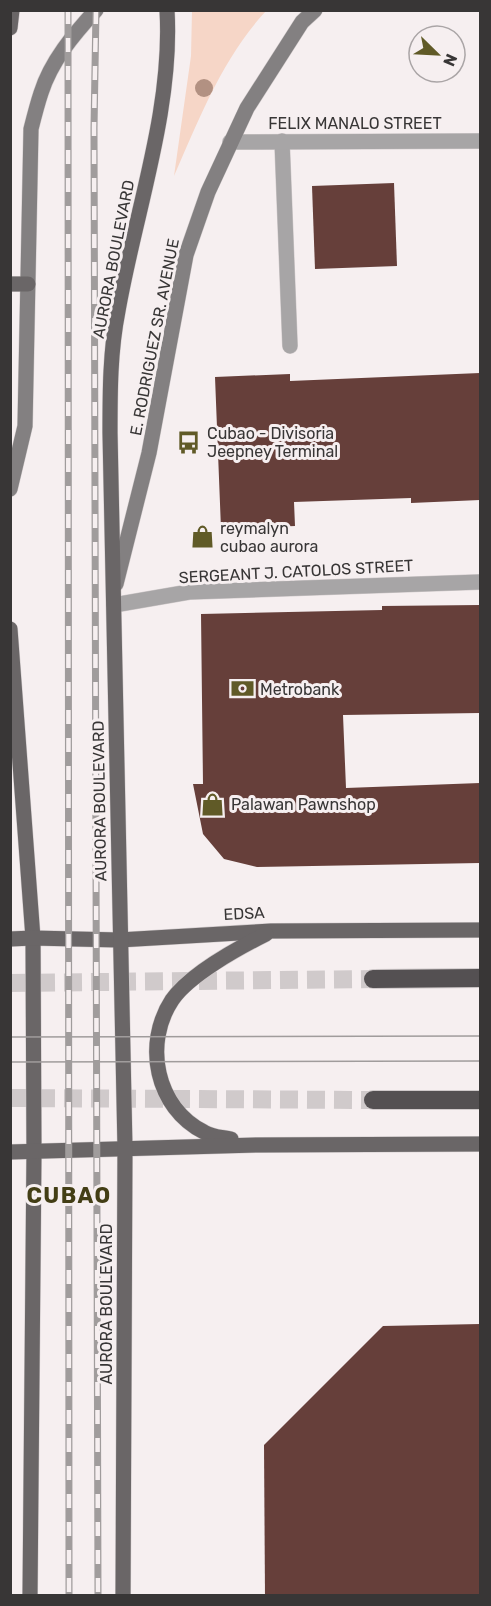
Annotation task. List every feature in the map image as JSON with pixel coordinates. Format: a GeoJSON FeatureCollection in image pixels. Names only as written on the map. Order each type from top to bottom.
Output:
{"type":"FeatureCollection","features":[{"type":"Feature","properties":{"kind":"highway"},"geometry":{"type":"LineString","coordinates":[[373,979],[480,978]]}},
{"type":"Feature","properties":{"kind":"highway"},"geometry":{"type":"LineString","coordinates":[[373,1100],[480,1100]]}},
{"type":"Feature","properties":{"kind":"main road"},"geometry":{"type":"LineString","coordinates":[[10,28],[12,10]]}},
{"type":"Feature","properties":{"kind":"main road"},"geometry":{"type":"LineString","coordinates":[[10,489],[25,426],[31,129],[41,91],[57,57],[77,30],[96,10]]}},
{"type":"Feature","properties":{"kind":"main road","name":"AURORA BOULEVARD"},"geometry":{"type":"LineString","coordinates":[[123,1596],[125,1148],[119,940],[110,433],[111,369],[118,310],[158,121],[166,67],[167,10]]}},
{"type":"Feature","properties":{"kind":"main road","name":"E. RODRIGUEZ SR. AVENUE"},"geometry":{"type":"LineString","coordinates":[[114,598],[150,453],[186,255],[208,192],[247,108],[302,22],[315,10]]}},
{"type":"Feature","properties":{"kind":"main road"},"geometry":{"type":"LineString","coordinates":[[10,284],[28,284]]}},
{"type":"Feature","properties":{"kind":"main road"},"geometry":{"type":"LineString","coordinates":[[10,629],[33,938],[34,1152],[30,1596]]}},
{"type":"Feature","properties":{"kind":"main road","name":"EDSA"},"geometry":{"type":"LineString","coordinates":[[10,939],[119,940],[271,931],[480,930]]}},
{"type":"Feature","properties":{"kind":"main road"},"geometry":{"type":"LineString","coordinates":[[257,1145],[212,1136],[202,1132],[183,1117],[163,1092],[156,1058],[162,1021],[172,1000],[185,986],[217,962],[271,931]]}},
{"type":"Feature","properties":{"kind":"main road"},"geometry":{"type":"LineString","coordinates":[[10,1152],[257,1145],[480,1144]]}},
{"type":"Feature","properties":{"kind":"street"},"geometry":{"type":"LineString","coordinates":[[282,141],[290,346]]}},
{"type":"Feature","properties":{"kind":"street","name":"FELIX MANALO STREET"},"geometry":{"type":"LineString","coordinates":[[230,142],[480,141]]}},
{"type":"Feature","properties":{"kind":"street","name":"SERGEANT J. CATOLOS STREET"},"geometry":{"type":"LineString","coordinates":[[114,598],[189,592],[480,582]]}},
{"type":"Feature","properties":{"kind":"shaded area"},"geometry":{"type":"Polygon","coordinates":[[[192,11],[266,11],[237,48],[213,89],[174,176],[191,56],[192,11]]]}},
{"type":"Feature","properties":{"kind":"building"},"geometry":{"type":"Polygon","coordinates":[[[394,183],[397,266],[315,269],[312,186],[394,183]]]}},
{"type":"Feature","properties":{"kind":"building"},"geometry":{"type":"Polygon","coordinates":[[[480,373],[480,500],[411,503],[411,498],[294,502],[295,526],[221,529],[215,377],[290,374],[290,381],[480,373]]]}},
{"type":"Feature","properties":{"kind":"building"},"geometry":{"type":"Polygon","coordinates":[[[480,605],[480,713],[343,715],[346,788],[480,783],[480,863],[257,867],[224,859],[203,834],[193,784],[203,784],[201,614],[382,610],[382,606],[480,605]]]}},
{"type":"Feature","properties":{"kind":"building"},"geometry":{"type":"Polygon","coordinates":[[[480,1324],[480,1596],[265,1596],[264,1445],[383,1326],[480,1324]]]}},
{"type":"Feature","properties":{"kind":"tunnel"},"geometry":{"type":"LineString","coordinates":[[10,983],[373,979]]}},
{"type":"Feature","properties":{"kind":"tunnel"},"geometry":{"type":"LineString","coordinates":[[10,1098],[373,1100]]}},
{"type":"Feature","properties":{"kind":"tram line"},"geometry":{"type":"LineString","coordinates":[[10,1037],[480,1036]]}},
{"type":"Feature","properties":{"kind":"tram line"},"geometry":{"type":"LineString","coordinates":[[10,1062],[480,1061]]}},
{"type":"Feature","properties":{"kind":"railway"},"geometry":{"type":"LineString","coordinates":[[68,10],[69,1596]]}},
{"type":"Feature","properties":{"kind":"railway"},"geometry":{"type":"LineString","coordinates":[[96,10],[94,128],[98,1596]]}},
{"type":"Feature","properties":{"kind":"place","name":"Cubao - Divisoria Jeepney Terminal"},"geometry":{"type":"Point","coordinates":[189,442]}},
{"type":"Feature","properties":{"kind":"place","name":"reymalyn cubao aurora"},"geometry":{"type":"Point","coordinates":[202,537]}},
{"type":"Feature","properties":{"kind":"place","name":"Metrobank"},"geometry":{"type":"Point","coordinates":[242,689]}},
{"type":"Feature","properties":{"kind":"place","name":"Palawan Pawnshop"},"geometry":{"type":"Point","coordinates":[213,804]}},
{"type":"Feature","properties":{"kind":"district","name":"CUBAO"},"geometry":{"type":"Point","coordinates":[69,1195]}}]}
